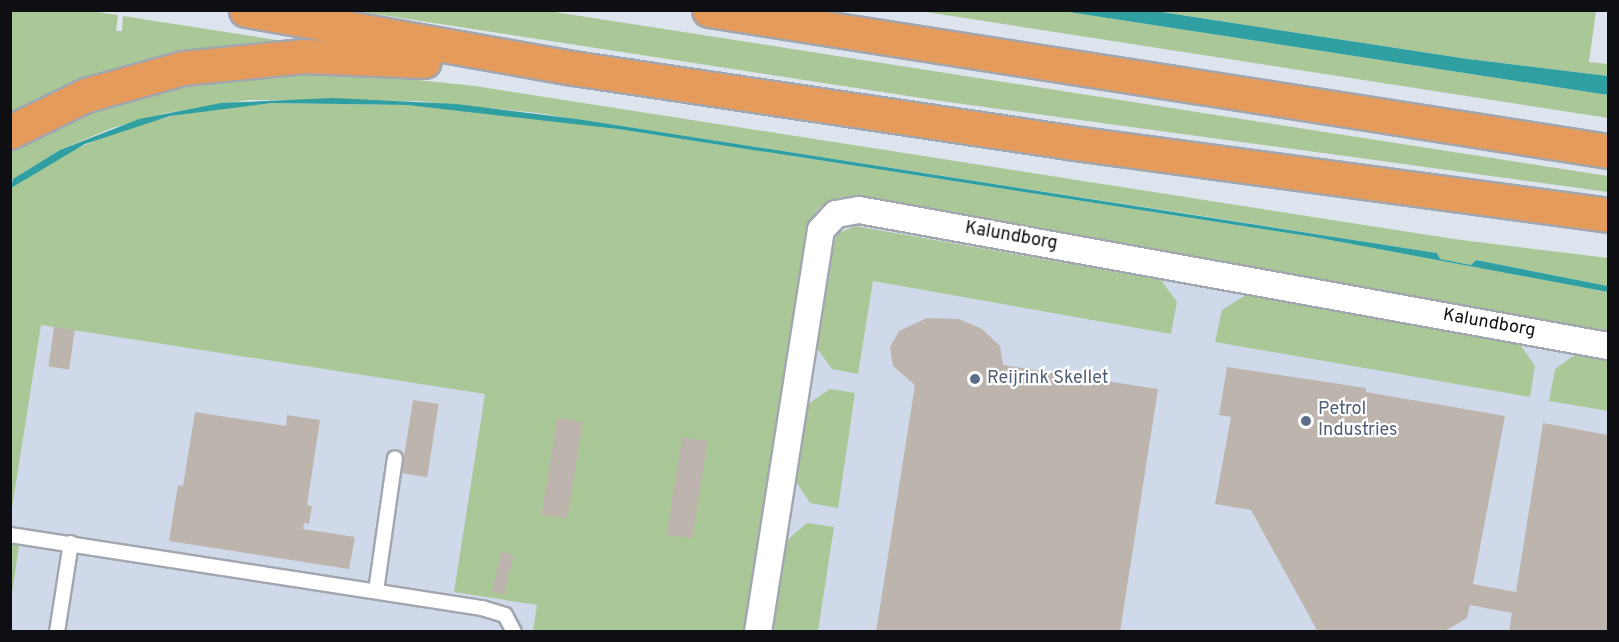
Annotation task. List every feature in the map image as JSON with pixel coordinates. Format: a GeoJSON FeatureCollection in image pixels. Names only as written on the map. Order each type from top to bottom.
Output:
{"type":"FeatureCollection","features":[{"type":"Feature","properties":{"kind":"highway"},"geometry":{"type":"LineString","coordinates":[[246,10],[573,68],[1067,142],[1608,215]]}},
{"type":"Feature","properties":{"kind":"highway"},"geometry":{"type":"LineString","coordinates":[[709,10],[1608,151]]}},
{"type":"Feature","properties":{"kind":"highway"},"geometry":{"type":"LineString","coordinates":[[10,132],[108,88],[175,70],[249,59],[346,56],[464,65],[573,68]]}},
{"type":"Feature","properties":{"kind":"street","name":"Kalundborg"},"geometry":{"type":"LineString","coordinates":[[758,632],[821,230],[836,214],[858,210],[1608,346]]}},
{"type":"Feature","properties":{"kind":"lane"},"geometry":{"type":"LineString","coordinates":[[376,591],[395,458]]}},
{"type":"Feature","properties":{"kind":"lane"},"geometry":{"type":"LineString","coordinates":[[10,535],[376,591],[497,612],[509,620],[514,632]]}},
{"type":"Feature","properties":{"kind":"lane"},"geometry":{"type":"LineString","coordinates":[[57,632],[71,543]]}},
{"type":"Feature","properties":{"kind":"shaded area"},"geometry":{"type":"Polygon","coordinates":[[[812,192],[1608,329],[1608,631],[11,631],[10,201],[812,192]]]}},
{"type":"Feature","properties":{"kind":"green space"},"geometry":{"type":"Polygon","coordinates":[[[11,11],[90,11],[118,15],[116,31],[122,31],[123,16],[302,44],[11,119],[11,11]]]}},
{"type":"Feature","properties":{"kind":"green space"},"geometry":{"type":"Polygon","coordinates":[[[356,11],[548,11],[1608,176],[1608,192],[934,100],[356,11]]]}},
{"type":"Feature","properties":{"kind":"green space"},"geometry":{"type":"Polygon","coordinates":[[[920,11],[1062,11],[1608,95],[1608,118],[920,11]]]}},
{"type":"Feature","properties":{"kind":"green space"},"geometry":{"type":"Polygon","coordinates":[[[1155,11],[1596,11],[1589,62],[1608,64],[1608,76],[1468,59],[1155,11]]]}},
{"type":"Feature","properties":{"kind":"green space"},"geometry":{"type":"Polygon","coordinates":[[[270,74],[361,74],[475,86],[1454,239],[1608,258],[1608,286],[1476,260],[1471,265],[1439,259],[1437,253],[1209,217],[537,113],[417,101],[249,100],[166,113],[112,128],[60,150],[11,181],[11,149],[93,109],[151,91],[210,79],[270,74]]]}},
{"type":"Feature","properties":{"kind":"green space"},"geometry":{"type":"Polygon","coordinates":[[[272,103],[407,105],[548,118],[1314,237],[1608,292],[1608,332],[842,197],[828,201],[817,210],[807,229],[745,631],[533,631],[537,605],[454,592],[485,394],[41,325],[11,514],[11,188],[55,158],[122,129],[187,112],[272,103]]]}},
{"type":"Feature","properties":{"kind":"green space"},"geometry":{"type":"Polygon","coordinates":[[[855,226],[1161,280],[1177,302],[1171,334],[873,281],[858,374],[832,369],[816,347],[831,247],[839,233],[855,226]]]}},
{"type":"Feature","properties":{"kind":"green space"},"geometry":{"type":"Polygon","coordinates":[[[1246,295],[1519,343],[1535,366],[1530,397],[1215,342],[1222,310],[1246,295]]]}},
{"type":"Feature","properties":{"kind":"green space"},"geometry":{"type":"Polygon","coordinates":[[[1576,354],[1608,359],[1608,411],[1549,401],[1555,369],[1576,354]]]}},
{"type":"Feature","properties":{"kind":"green space"},"geometry":{"type":"Polygon","coordinates":[[[830,389],[855,393],[838,508],[810,503],[795,480],[808,404],[830,389]]]}},
{"type":"Feature","properties":{"kind":"green space"},"geometry":{"type":"Polygon","coordinates":[[[807,523],[834,527],[818,631],[772,631],[786,541],[807,523]]]}},
{"type":"Feature","properties":{"kind":"green space"},"geometry":{"type":"Polygon","coordinates":[[[10,545],[19,546],[11,600],[10,545]]]}},
{"type":"Feature","properties":{"kind":"water"},"geometry":{"type":"Polygon","coordinates":[[[1062,11],[1155,11],[1468,59],[1608,76],[1608,95],[1062,11]]]}},
{"type":"Feature","properties":{"kind":"water"},"geometry":{"type":"Polygon","coordinates":[[[333,98],[457,104],[577,119],[1437,253],[1440,259],[1471,265],[1476,260],[1608,286],[1608,292],[1314,237],[618,129],[407,105],[272,103],[170,116],[85,144],[11,188],[13,179],[60,150],[139,119],[221,103],[333,98]]]}},
{"type":"Feature","properties":{"kind":"building"},"geometry":{"type":"Polygon","coordinates":[[[927,318],[959,319],[982,329],[1000,346],[1003,365],[1158,389],[1120,632],[876,632],[915,385],[893,366],[890,347],[899,331],[927,318]]]}},
{"type":"Feature","properties":{"kind":"building"},"geometry":{"type":"Polygon","coordinates":[[[54,327],[75,330],[69,370],[48,367],[54,327]]]}},
{"type":"Feature","properties":{"kind":"building"},"geometry":{"type":"Polygon","coordinates":[[[1227,367],[1366,388],[1366,392],[1505,416],[1473,584],[1516,592],[1543,423],[1608,435],[1608,632],[1509,632],[1512,613],[1470,605],[1467,618],[1443,632],[1318,632],[1251,510],[1215,504],[1231,417],[1219,415],[1227,367]]]}},
{"type":"Feature","properties":{"kind":"building"},"geometry":{"type":"Polygon","coordinates":[[[413,400],[439,404],[427,477],[401,473],[413,400]]]}},
{"type":"Feature","properties":{"kind":"building"},"geometry":{"type":"Polygon","coordinates":[[[195,412],[286,426],[287,415],[320,420],[307,505],[312,506],[309,524],[304,523],[303,529],[355,537],[349,569],[169,541],[178,485],[183,486],[195,412]]]}},
{"type":"Feature","properties":{"kind":"building"},"geometry":{"type":"Polygon","coordinates":[[[557,418],[583,422],[567,519],[542,515],[557,418]]]}},
{"type":"Feature","properties":{"kind":"building"},"geometry":{"type":"Polygon","coordinates":[[[682,437],[708,441],[692,539],[667,535],[682,437]]]}},
{"type":"Feature","properties":{"kind":"building"},"geometry":{"type":"Polygon","coordinates":[[[501,552],[514,555],[504,595],[492,592],[501,552]]]}},
{"type":"Feature","properties":{"kind":"place","name":"Reijrink Skellet"},"geometry":{"type":"Point","coordinates":[975,379]}},
{"type":"Feature","properties":{"kind":"place","name":"Petrol Industries"},"geometry":{"type":"Point","coordinates":[1306,421]}}]}
